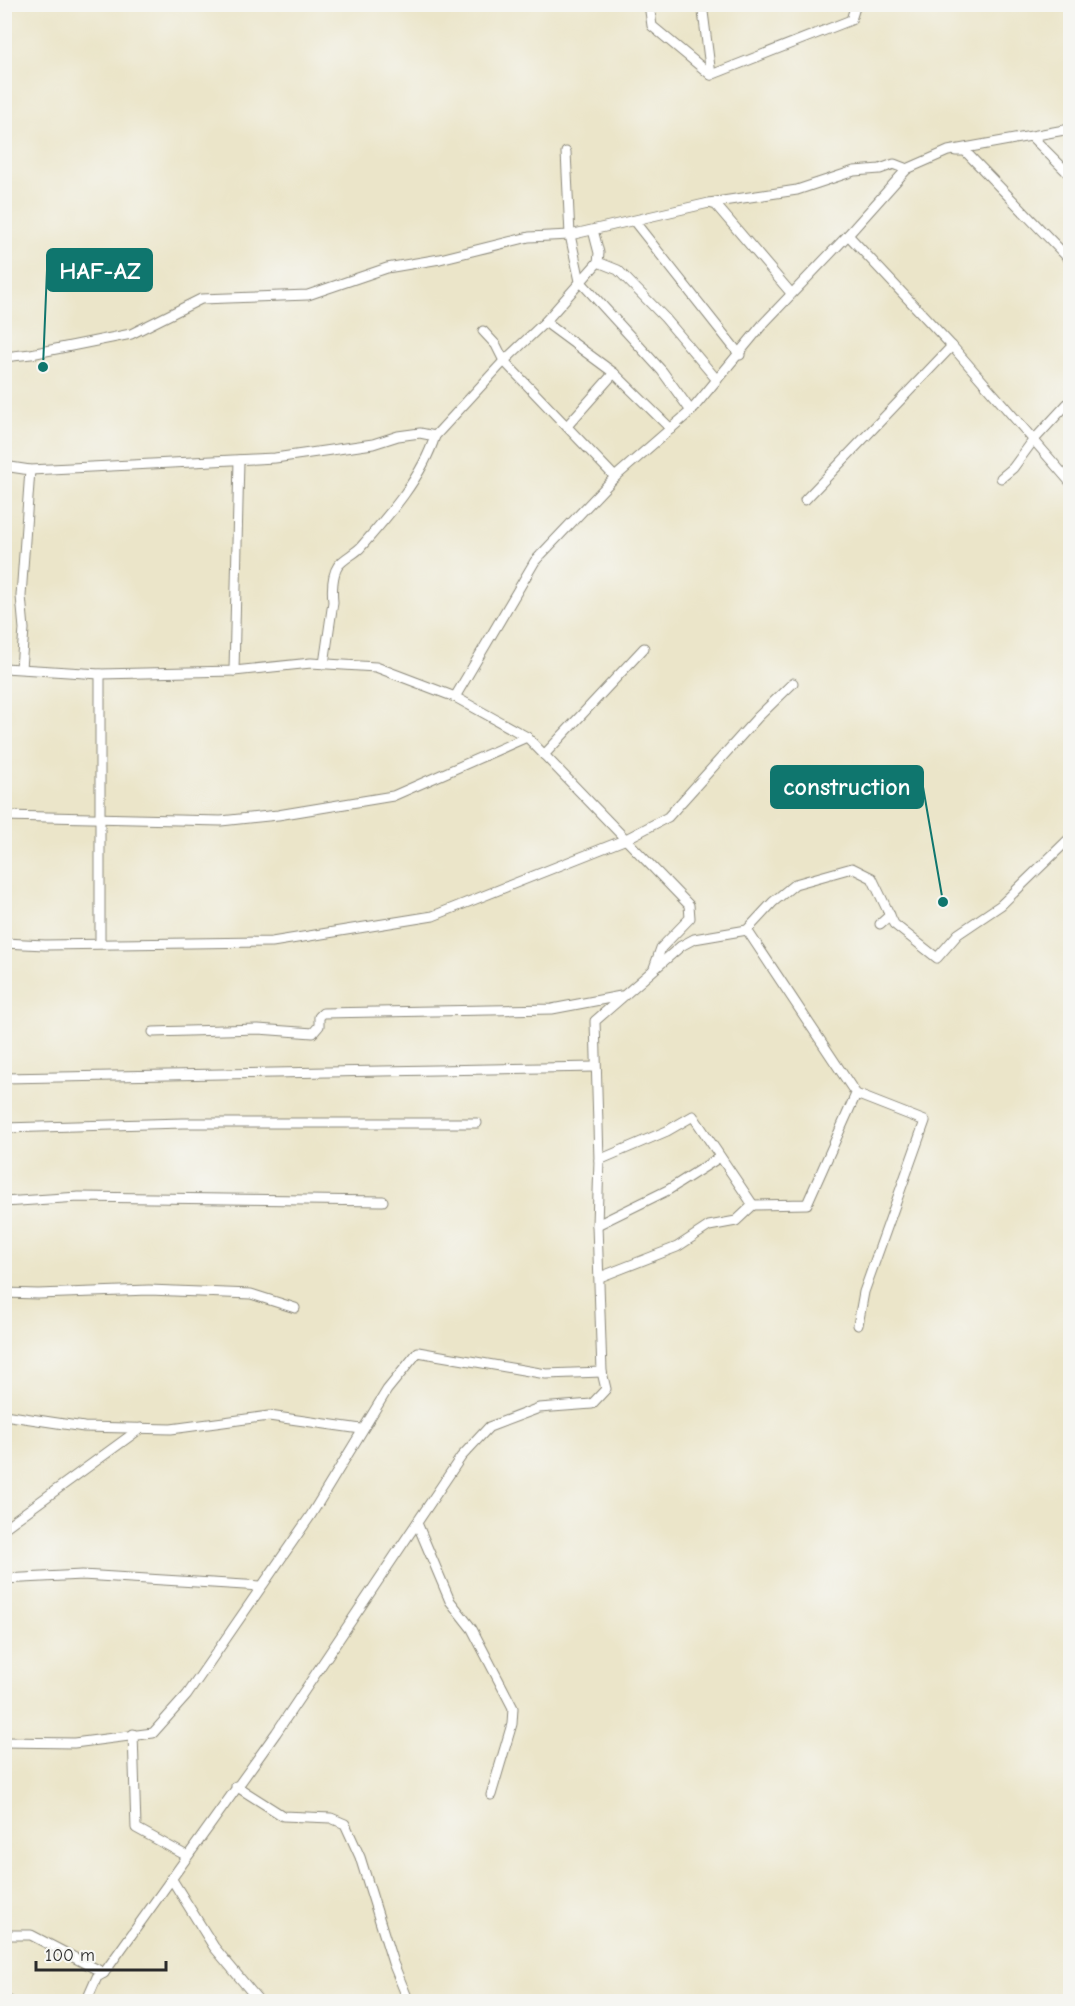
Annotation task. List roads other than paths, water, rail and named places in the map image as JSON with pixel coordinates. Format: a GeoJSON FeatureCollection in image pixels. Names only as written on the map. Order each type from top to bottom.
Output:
{"type":"FeatureCollection","features":[{"type":"Feature","properties":{"kind":"street"},"geometry":{"type":"LineString","coordinates":[[649,4],[652,26],[711,75]]}},
{"type":"Feature","properties":{"kind":"street"},"geometry":{"type":"LineString","coordinates":[[702,4],[711,75]]}},
{"type":"Feature","properties":{"kind":"street"},"geometry":{"type":"LineString","coordinates":[[711,75],[851,20],[856,4]]}},
{"type":"Feature","properties":{"kind":"street"},"geometry":{"type":"LineString","coordinates":[[455,697],[535,561],[615,477],[691,411],[792,292],[848,235],[907,169],[948,151],[1071,129]]}},
{"type":"Feature","properties":{"kind":"street"},"geometry":{"type":"LineString","coordinates":[[1032,137],[1071,175]]}},
{"type":"Feature","properties":{"kind":"street"},"geometry":{"type":"LineString","coordinates":[[948,151],[965,151],[1071,260]]}},
{"type":"Feature","properties":{"kind":"street"},"geometry":{"type":"LineString","coordinates":[[566,152],[570,235],[580,281],[662,371],[691,411]]}},
{"type":"Feature","properties":{"kind":"street"},"geometry":{"type":"LineString","coordinates":[[4,357],[31,354],[131,334],[201,299],[308,295],[387,268],[440,259],[529,237],[570,235],[709,203],[797,190],[846,173],[880,170],[894,164],[907,169]]}},
{"type":"Feature","properties":{"kind":"street"},"geometry":{"type":"LineString","coordinates":[[709,203],[716,205],[792,292]]}},
{"type":"Feature","properties":{"kind":"street"},"geometry":{"type":"LineString","coordinates":[[634,221],[740,355]]}},
{"type":"Feature","properties":{"kind":"street"},"geometry":{"type":"LineString","coordinates":[[324,664],[333,602],[332,592],[338,566],[357,551],[390,513],[431,450],[435,436],[504,361],[545,322],[598,262],[599,254],[593,230]]}},
{"type":"Feature","properties":{"kind":"street"},"geometry":{"type":"LineString","coordinates":[[848,235],[952,346],[1032,442],[1071,483]]}},
{"type":"Feature","properties":{"kind":"street"},"geometry":{"type":"LineString","coordinates":[[598,262],[618,270],[665,318],[717,380]]}},
{"type":"Feature","properties":{"kind":"street"},"geometry":{"type":"LineString","coordinates":[[545,322],[614,373],[671,429]]}},
{"type":"Feature","properties":{"kind":"street"},"geometry":{"type":"LineString","coordinates":[[483,331],[496,345],[504,361],[615,477]]}},
{"type":"Feature","properties":{"kind":"street"},"geometry":{"type":"LineString","coordinates":[[805,500],[952,346]]}},
{"type":"Feature","properties":{"kind":"street"},"geometry":{"type":"LineString","coordinates":[[567,426],[614,373]]}},
{"type":"Feature","properties":{"kind":"street"},"geometry":{"type":"LineString","coordinates":[[1001,478],[1013,468],[1032,442],[1071,401]]}},
{"type":"Feature","properties":{"kind":"street"},"geometry":{"type":"LineString","coordinates":[[4,466],[30,470],[239,460],[318,453],[420,433],[435,436]]}},
{"type":"Feature","properties":{"kind":"street"},"geometry":{"type":"LineString","coordinates":[[234,671],[239,460]]}},
{"type":"Feature","properties":{"kind":"street"},"geometry":{"type":"LineString","coordinates":[[21,668],[24,629],[21,596],[30,470]]}},
{"type":"Feature","properties":{"kind":"street"},"geometry":{"type":"LineString","coordinates":[[544,755],[644,648]]}},
{"type":"Feature","properties":{"kind":"street"},"geometry":{"type":"LineString","coordinates":[[4,668],[100,674],[234,671],[324,664],[376,667],[455,697],[527,737],[689,905],[690,918],[661,948],[654,968]]}},
{"type":"Feature","properties":{"kind":"street"},"geometry":{"type":"LineString","coordinates":[[100,674],[100,943]]}},
{"type":"Feature","properties":{"kind":"street"},"geometry":{"type":"LineString","coordinates":[[4,943],[45,945],[272,942],[433,916],[624,840],[668,817],[758,717],[793,683]]}},
{"type":"Feature","properties":{"kind":"street"},"geometry":{"type":"LineString","coordinates":[[4,816],[221,821],[354,804],[393,796],[423,785],[527,737]]}},
{"type":"Feature","properties":{"kind":"street"},"geometry":{"type":"LineString","coordinates":[[86,2001],[97,1977],[104,1973],[276,1733],[461,1457],[489,1427],[539,1408],[592,1404],[606,1389],[602,1372],[597,1225],[599,1160],[595,1021],[681,946],[694,939],[747,930],[773,902],[795,884],[852,868],[872,878],[894,924],[937,958],[958,934],[1001,905],[1071,838]]}},
{"type":"Feature","properties":{"kind":"street"},"geometry":{"type":"LineString","coordinates":[[880,924],[890,915]]}},
{"type":"Feature","properties":{"kind":"street"},"geometry":{"type":"LineString","coordinates":[[747,930],[856,1094],[922,1119],[925,1124],[868,1281],[858,1325]]}},
{"type":"Feature","properties":{"kind":"street"},"geometry":{"type":"LineString","coordinates":[[153,1032],[258,1029],[313,1033],[323,1013],[552,1009],[624,996]]}},
{"type":"Feature","properties":{"kind":"street"},"geometry":{"type":"LineString","coordinates":[[4,1078],[595,1067]]}},
{"type":"Feature","properties":{"kind":"street"},"geometry":{"type":"LineString","coordinates":[[600,1277],[677,1246],[709,1227],[736,1221],[753,1205],[807,1204],[856,1094]]}},
{"type":"Feature","properties":{"kind":"street"},"geometry":{"type":"LineString","coordinates":[[599,1160],[667,1131],[693,1116],[753,1205]]}},
{"type":"Feature","properties":{"kind":"street"},"geometry":{"type":"LineString","coordinates":[[4,1128],[183,1123],[477,1123]]}},
{"type":"Feature","properties":{"kind":"street"},"geometry":{"type":"LineString","coordinates":[[597,1225],[668,1190],[720,1157]]}},
{"type":"Feature","properties":{"kind":"street"},"geometry":{"type":"LineString","coordinates":[[4,1202],[79,1197],[383,1201]]}},
{"type":"Feature","properties":{"kind":"street"},"geometry":{"type":"LineString","coordinates":[[4,1293],[149,1290],[250,1294],[295,1308]]}},
{"type":"Feature","properties":{"kind":"street"},"geometry":{"type":"LineString","coordinates":[[4,1742],[74,1743],[153,1733],[187,1695],[311,1515],[361,1429],[387,1390],[418,1352],[546,1374],[602,1372]]}},
{"type":"Feature","properties":{"kind":"street"},"geometry":{"type":"LineString","coordinates":[[4,1415],[84,1427],[171,1429],[269,1416],[361,1429]]}},
{"type":"Feature","properties":{"kind":"street"},"geometry":{"type":"LineString","coordinates":[[4,1528],[141,1428]]}},
{"type":"Feature","properties":{"kind":"street"},"geometry":{"type":"LineString","coordinates":[[417,1523],[450,1601],[472,1629],[513,1708],[512,1724],[491,1795]]}},
{"type":"Feature","properties":{"kind":"street"},"geometry":{"type":"LineString","coordinates":[[4,1579],[82,1575],[261,1586]]}},
{"type":"Feature","properties":{"kind":"street"},"geometry":{"type":"LineString","coordinates":[[133,1734],[136,1828],[187,1856]]}},
{"type":"Feature","properties":{"kind":"street"},"geometry":{"type":"LineString","coordinates":[[236,1786],[283,1816],[331,1818],[345,1824],[360,1857],[393,1964],[409,2001]]}},
{"type":"Feature","properties":{"kind":"street"},"geometry":{"type":"LineString","coordinates":[[171,1878],[214,1947],[260,2001]]}},
{"type":"Feature","properties":{"kind":"street"},"geometry":{"type":"LineString","coordinates":[[4,1935],[31,1935],[104,1973]]}},
{"type":"Feature","properties":{"kind":"street"},"geometry":{"type":"LineString","coordinates":[[4,1998],[11,2001]]}},
{"type":"Feature","properties":{"kind":"place","name":"HAF-AZ"},"geometry":{"type":"Point","coordinates":[43,367]}},
{"type":"Feature","properties":{"kind":"place","name":"construction"},"geometry":{"type":"Point","coordinates":[943,902]}}]}
